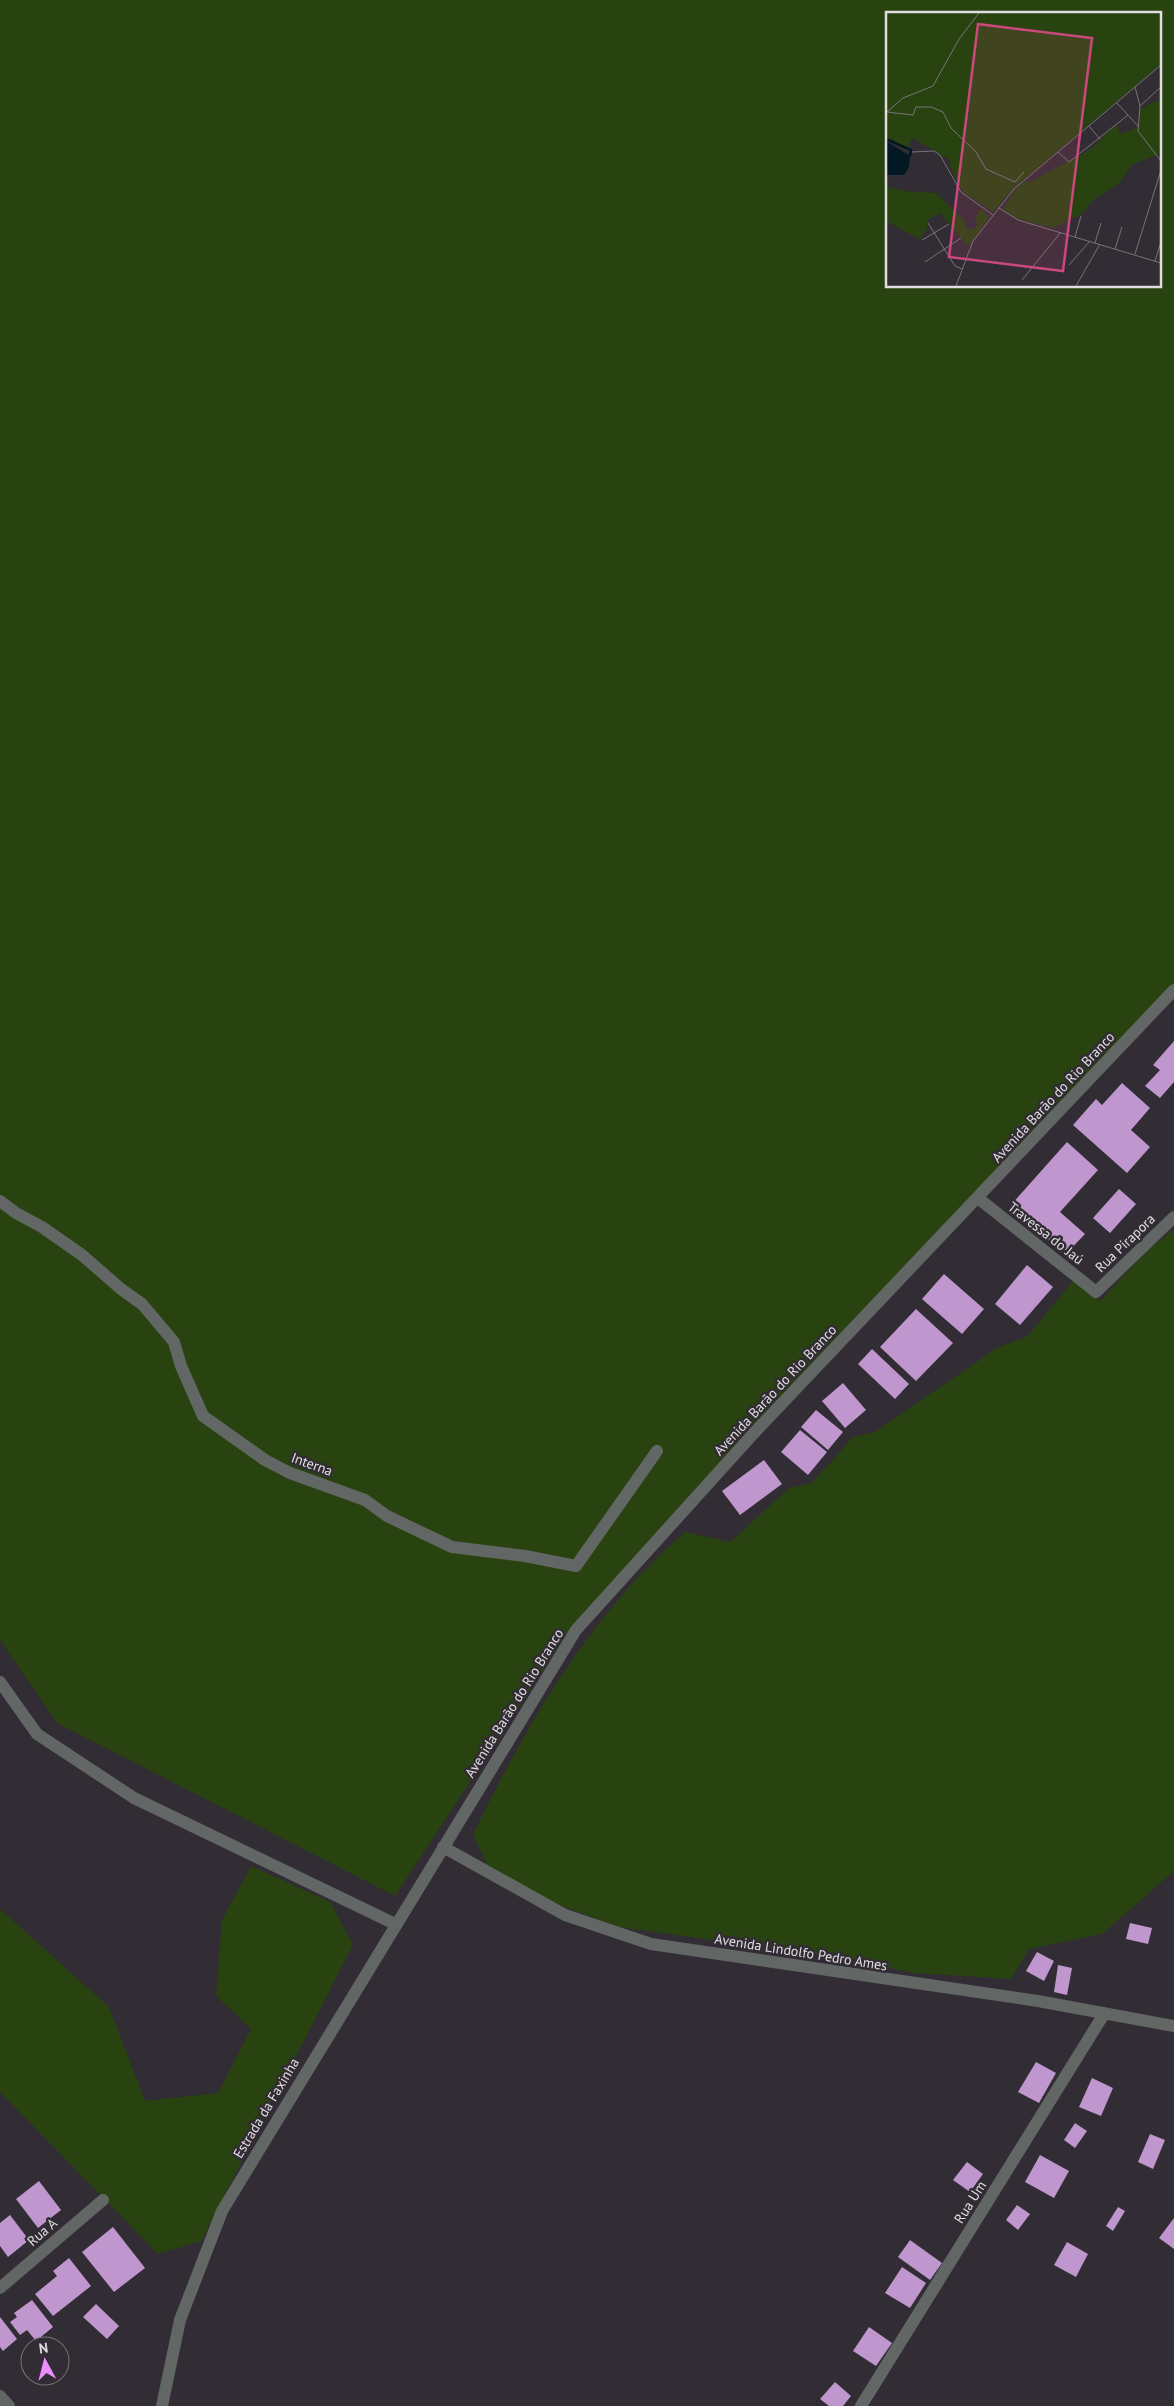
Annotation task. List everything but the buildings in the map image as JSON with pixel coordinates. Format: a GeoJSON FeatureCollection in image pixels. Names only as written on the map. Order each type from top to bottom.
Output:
{"type":"FeatureCollection","features":[{"type":"Feature","properties":{"kind":"street","name":"Avenida Barão do Rio Branco"},"geometry":{"type":"LineString","coordinates":[[443,1847],[576,1630],[714,1476],[1174,990]]}},
{"type":"Feature","properties":{"kind":"street","name":"Travessa do Jaú"},"geometry":{"type":"LineString","coordinates":[[978,1198],[1096,1292]]}},
{"type":"Feature","properties":{"kind":"street","name":"Interna"},"geometry":{"type":"LineString","coordinates":[[0,1202],[42,1227],[82,1255],[121,1289],[142,1304],[174,1342],[181,1366],[203,1416],[265,1460],[290,1473],[365,1500],[387,1516],[452,1547],[525,1556],[576,1566],[657,1451]]}},
{"type":"Feature","properties":{"kind":"street","name":"Rua Pirapora"},"geometry":{"type":"LineString","coordinates":[[1096,1292],[1174,1217]]}},
{"type":"Feature","properties":{"kind":"street"},"geometry":{"type":"LineString","coordinates":[[0,1682],[37,1734],[134,1798],[395,1924]]}},
{"type":"Feature","properties":{"kind":"street","name":"Estrada da Faxinha"},"geometry":{"type":"LineString","coordinates":[[162,2406],[180,2320],[222,2211],[443,1847]]}},
{"type":"Feature","properties":{"kind":"street","name":"Avenida Lindolfo Pedro Ames"},"geometry":{"type":"LineString","coordinates":[[443,1847],[565,1915],[651,1944],[1038,2001],[1174,2026]]}},
{"type":"Feature","properties":{"kind":"street","name":"Rua Um"},"geometry":{"type":"LineString","coordinates":[[861,2406],[1104,2014]]}},
{"type":"Feature","properties":{"kind":"street","name":"Rua A"},"geometry":{"type":"LineString","coordinates":[[0,2288],[103,2200]]}},
{"type":"Feature","properties":{"kind":"street"},"geometry":{"type":"LineString","coordinates":[[0,2396],[9,2406]]}},
{"type":"Feature","properties":{"kind":"green space"},"geometry":{"type":"Polygon","coordinates":[[[0,0],[1174,0],[1174,984],[573,1625],[395,1896],[57,1723],[0,1640],[0,0]]]}},
{"type":"Feature","properties":{"kind":"green space"},"geometry":{"type":"Polygon","coordinates":[[[1174,1230],[1174,1871],[1102,1934],[1029,1949],[1011,1979],[914,1973],[835,1957],[619,1927],[535,1896],[487,1865],[473,1834],[539,1711],[591,1634],[620,1598],[651,1564],[685,1532],[730,1542],[789,1488],[812,1483],[852,1438],[876,1431],[997,1348],[1028,1336],[1073,1281],[1100,1301],[1152,1246],[1174,1230]]]}},
{"type":"Feature","properties":{"kind":"green space"},"geometry":{"type":"Polygon","coordinates":[[[251,1866],[330,1902],[353,1945],[201,2241],[158,2254],[0,2092],[0,1909],[109,2007],[145,2101],[218,2093],[251,2029],[216,1996],[222,1920],[251,1866]]]}}]}
